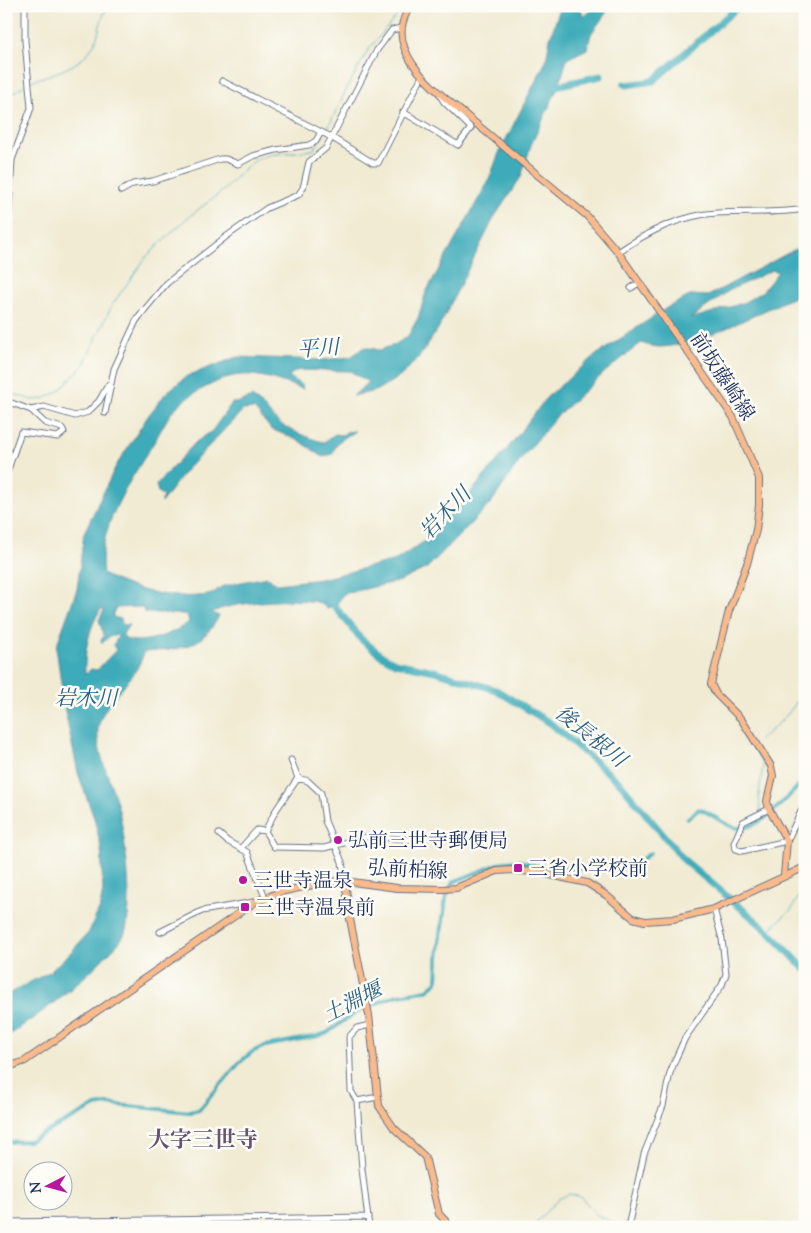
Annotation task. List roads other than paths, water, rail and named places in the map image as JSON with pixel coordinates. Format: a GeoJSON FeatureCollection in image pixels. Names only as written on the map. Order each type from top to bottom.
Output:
{"type":"FeatureCollection","features":[{"type":"Feature","properties":{"kind":"main road"},"geometry":{"type":"LineString","coordinates":[[399,6],[407,12],[401,28]]}},
{"type":"Feature","properties":{"kind":"main road","name":"前坂藤崎線"},"geometry":{"type":"LineString","coordinates":[[401,28],[405,49],[422,76],[440,95],[587,216],[618,252],[718,392],[740,432],[759,485],[756,530],[747,564],[729,611],[711,684],[716,694],[741,719],[771,766],[773,776],[767,801],[771,812]]}},
{"type":"Feature","properties":{"kind":"main road"},"geometry":{"type":"LineString","coordinates":[[771,812],[787,841],[784,875]]}},
{"type":"Feature","properties":{"kind":"main road","name":"弘前柏線"},"geometry":{"type":"LineString","coordinates":[[6,1068],[25,1061],[254,902],[265,897],[312,884],[345,881],[397,888],[443,889],[456,888],[497,871],[518,870],[587,883],[601,891],[627,914],[638,920],[674,919],[716,908],[784,875],[805,867]]}},
{"type":"Feature","properties":{"kind":"main road"},"geometry":{"type":"LineString","coordinates":[[345,881],[370,1025],[378,1097],[382,1112],[390,1123],[425,1157],[439,1214],[451,1227]]}},
{"type":"Feature","properties":{"kind":"street"},"geometry":{"type":"LineString","coordinates":[[6,261],[12,160],[30,108],[25,41],[25,6]]}},
{"type":"Feature","properties":{"kind":"street"},"geometry":{"type":"LineString","coordinates":[[407,12],[412,6]]}},
{"type":"Feature","properties":{"kind":"street"},"geometry":{"type":"LineString","coordinates":[[120,190],[133,184],[153,182],[220,159],[226,159],[238,164],[276,150],[300,148],[316,141],[325,134],[377,50],[392,30],[401,28]]}},
{"type":"Feature","properties":{"kind":"street"},"geometry":{"type":"LineString","coordinates":[[222,81],[325,134],[373,163],[378,163],[422,76]]}},
{"type":"Feature","properties":{"kind":"street"},"geometry":{"type":"LineString","coordinates":[[403,112],[458,146],[471,128],[440,95]]}},
{"type":"Feature","properties":{"kind":"street"},"geometry":{"type":"LineString","coordinates":[[31,410],[44,407],[75,416],[88,412],[99,401],[111,379],[136,321],[167,283],[267,208],[298,195],[303,188],[309,162],[326,148],[325,134]]}},
{"type":"Feature","properties":{"kind":"street"},"geometry":{"type":"LineString","coordinates":[[618,252],[655,229],[697,215],[723,212],[782,213],[805,209]]}},
{"type":"Feature","properties":{"kind":"street"},"geometry":{"type":"LineString","coordinates":[[631,288],[639,283]]}},
{"type":"Feature","properties":{"kind":"street"},"geometry":{"type":"LineString","coordinates":[[105,413],[111,379]]}},
{"type":"Feature","properties":{"kind":"street"},"geometry":{"type":"LineString","coordinates":[[6,401],[31,410],[45,423],[62,428],[64,432],[58,437],[28,431],[21,432],[6,475]]}},
{"type":"Feature","properties":{"kind":"street"},"geometry":{"type":"LineString","coordinates":[[291,760],[298,778],[317,787],[320,793],[325,821],[342,862],[345,881]]}},
{"type":"Feature","properties":{"kind":"street"},"geometry":{"type":"LineString","coordinates":[[265,831],[276,810],[298,778]]}},
{"type":"Feature","properties":{"kind":"street"},"geometry":{"type":"LineString","coordinates":[[771,812],[742,824],[734,847],[738,850],[787,841],[805,803]]}},
{"type":"Feature","properties":{"kind":"street"},"geometry":{"type":"LineString","coordinates":[[240,848],[256,830],[265,831]]}},
{"type":"Feature","properties":{"kind":"street"},"geometry":{"type":"LineString","coordinates":[[265,831],[274,847],[277,848],[334,846],[371,836],[421,840]]}},
{"type":"Feature","properties":{"kind":"street"},"geometry":{"type":"LineString","coordinates":[[219,834],[240,848],[252,861],[265,897]]}},
{"type":"Feature","properties":{"kind":"street"},"geometry":{"type":"LineString","coordinates":[[160,932],[202,910],[254,902]]}},
{"type":"Feature","properties":{"kind":"street"},"geometry":{"type":"LineString","coordinates":[[628,1227],[644,1154],[663,1106],[673,1065],[685,1038],[722,985],[726,974],[716,908]]}},
{"type":"Feature","properties":{"kind":"street"},"geometry":{"type":"LineString","coordinates":[[369,1227],[362,1169],[358,1101],[351,1091],[349,1037],[357,1028],[370,1025]]}},
{"type":"Feature","properties":{"kind":"street"},"geometry":{"type":"LineString","coordinates":[[358,1101],[378,1097]]}},
{"type":"Feature","properties":{"kind":"street"},"geometry":{"type":"LineString","coordinates":[[6,1222],[368,1217]]}},
{"type":"Feature","properties":{"kind":"water","name":"岩木川"},"geometry":{"type":"Polygon","coordinates":[[[561,6],[580,6],[583,17],[595,6],[611,6],[591,34],[587,49],[567,59],[560,83],[531,145],[521,177],[495,216],[438,329],[419,357],[401,376],[375,391],[353,396],[368,382],[350,371],[298,370],[288,376],[302,385],[303,389],[265,377],[246,375],[226,378],[190,396],[170,415],[118,503],[105,538],[102,556],[103,574],[128,585],[154,593],[195,596],[210,594],[223,587],[240,582],[267,577],[277,584],[321,579],[396,560],[422,543],[466,498],[547,397],[596,355],[668,307],[692,295],[708,296],[805,244],[805,288],[802,294],[732,326],[694,340],[660,347],[641,343],[605,372],[557,416],[522,458],[491,503],[427,568],[400,581],[343,594],[337,604],[327,609],[317,602],[295,600],[263,602],[220,609],[212,613],[219,616],[205,636],[197,642],[168,650],[144,652],[134,673],[105,710],[98,730],[102,760],[117,802],[124,838],[129,910],[124,935],[116,946],[79,982],[6,1037],[6,995],[49,972],[71,952],[89,932],[100,907],[103,891],[101,847],[94,818],[78,773],[65,711],[56,647],[77,589],[84,533],[116,466],[148,416],[166,393],[187,376],[237,357],[323,360],[351,357],[364,347],[380,350],[396,344],[408,336],[418,318],[426,292],[488,182],[499,153],[546,61],[550,38],[561,6]],[[772,270],[730,290],[690,319],[743,303],[763,291],[778,272],[772,270]],[[142,607],[116,608],[113,617],[121,619],[122,624],[129,625],[123,634],[124,638],[131,640],[139,641],[158,638],[189,622],[187,614],[145,613],[142,607]],[[101,609],[88,640],[85,674],[91,669],[97,670],[116,650],[113,645],[118,637],[116,635],[109,637],[102,643],[101,640],[104,636],[99,620],[104,610],[101,609]]]}},
{"type":"Feature","properties":{"kind":"water"},"geometry":{"type":"Polygon","coordinates":[[[252,397],[281,425],[314,439],[324,442],[335,434],[343,435],[346,432],[355,431],[338,442],[332,454],[323,457],[300,441],[271,429],[254,409],[243,410],[185,471],[161,503],[163,496],[158,492],[156,485],[196,442],[212,431],[232,403],[252,397]]]}},
{"type":"Feature","properties":{"kind":"waterway"},"geometry":{"type":"LineString","coordinates":[[31,81],[69,67],[84,57],[96,40],[102,18],[108,6]]}},
{"type":"Feature","properties":{"kind":"waterway"},"geometry":{"type":"LineString","coordinates":[[624,84],[653,81],[739,6]]}},
{"type":"Feature","properties":{"kind":"waterway"},"geometry":{"type":"LineString","coordinates":[[326,132],[349,84],[369,49],[400,12]]}},
{"type":"Feature","properties":{"kind":"waterway"},"geometry":{"type":"LineString","coordinates":[[551,87],[601,76]]}},
{"type":"Feature","properties":{"kind":"waterway"},"geometry":{"type":"LineString","coordinates":[[6,99],[26,84]]}},
{"type":"Feature","properties":{"kind":"waterway"},"geometry":{"type":"LineString","coordinates":[[6,391],[32,400],[43,399],[58,392],[83,366],[112,305],[147,256],[186,219],[224,190],[246,167],[256,160],[268,155],[313,150],[324,135]]}},
{"type":"Feature","properties":{"kind":"waterway"},"geometry":{"type":"LineString","coordinates":[[6,138],[8,161],[6,165]]}},
{"type":"Feature","properties":{"kind":"waterway","name":"後長根川"},"geometry":{"type":"LineString","coordinates":[[329,599],[361,639],[382,656],[395,663],[435,671],[496,690],[550,723],[621,784],[684,860],[768,931],[805,969]]}},
{"type":"Feature","properties":{"kind":"waterway"},"geometry":{"type":"LineString","coordinates":[[759,740],[792,709],[805,684]]}},
{"type":"Feature","properties":{"kind":"waterway"},"geometry":{"type":"LineString","coordinates":[[754,744],[752,746],[763,766],[759,794],[760,811]]}},
{"type":"Feature","properties":{"kind":"waterway","name":"土淵堰"},"geometry":{"type":"LineString","coordinates":[[687,819],[699,809],[733,827],[743,828],[753,825],[773,812],[805,780]]}},
{"type":"Feature","properties":{"kind":"waterway","name":"土淵堰"},"geometry":{"type":"LineString","coordinates":[[761,814],[762,820]]}},
{"type":"Feature","properties":{"kind":"waterway","name":"土淵堰"},"geometry":{"type":"LineString","coordinates":[[6,1142],[29,1141],[96,1106],[107,1104],[190,1112],[199,1110],[239,1063],[252,1052],[265,1046],[327,1033],[356,1012],[394,996],[427,990],[437,982],[438,957],[446,897],[453,882],[503,862],[519,861],[543,867],[609,870],[640,861],[650,853]]}},
{"type":"Feature","properties":{"kind":"waterway"},"geometry":{"type":"LineString","coordinates":[[768,931],[791,910],[805,886]]}},
{"type":"Feature","properties":{"kind":"waterway"},"geometry":{"type":"LineString","coordinates":[[532,1227],[558,1199],[570,1194],[581,1197],[597,1215],[622,1227]]}},
{"type":"Feature","properties":{"kind":"place","name":"弘前三世寺郵便局"},"geometry":{"type":"Point","coordinates":[338,840]}},
{"type":"Feature","properties":{"kind":"place","name":"三省小学校前"},"geometry":{"type":"Point","coordinates":[518,868]}},
{"type":"Feature","properties":{"kind":"place","name":"三世寺温泉"},"geometry":{"type":"Point","coordinates":[243,880]}},
{"type":"Feature","properties":{"kind":"place","name":"三世寺温泉前"},"geometry":{"type":"Point","coordinates":[245,907]}},
{"type":"Feature","properties":{"kind":"district","name":"大字三世寺"},"geometry":{"type":"Point","coordinates":[203,1139]}},
{"type":"Feature","properties":{"kind":"water label","name":"平川"},"geometry":{"type":"Point","coordinates":[318,348]}}]}
